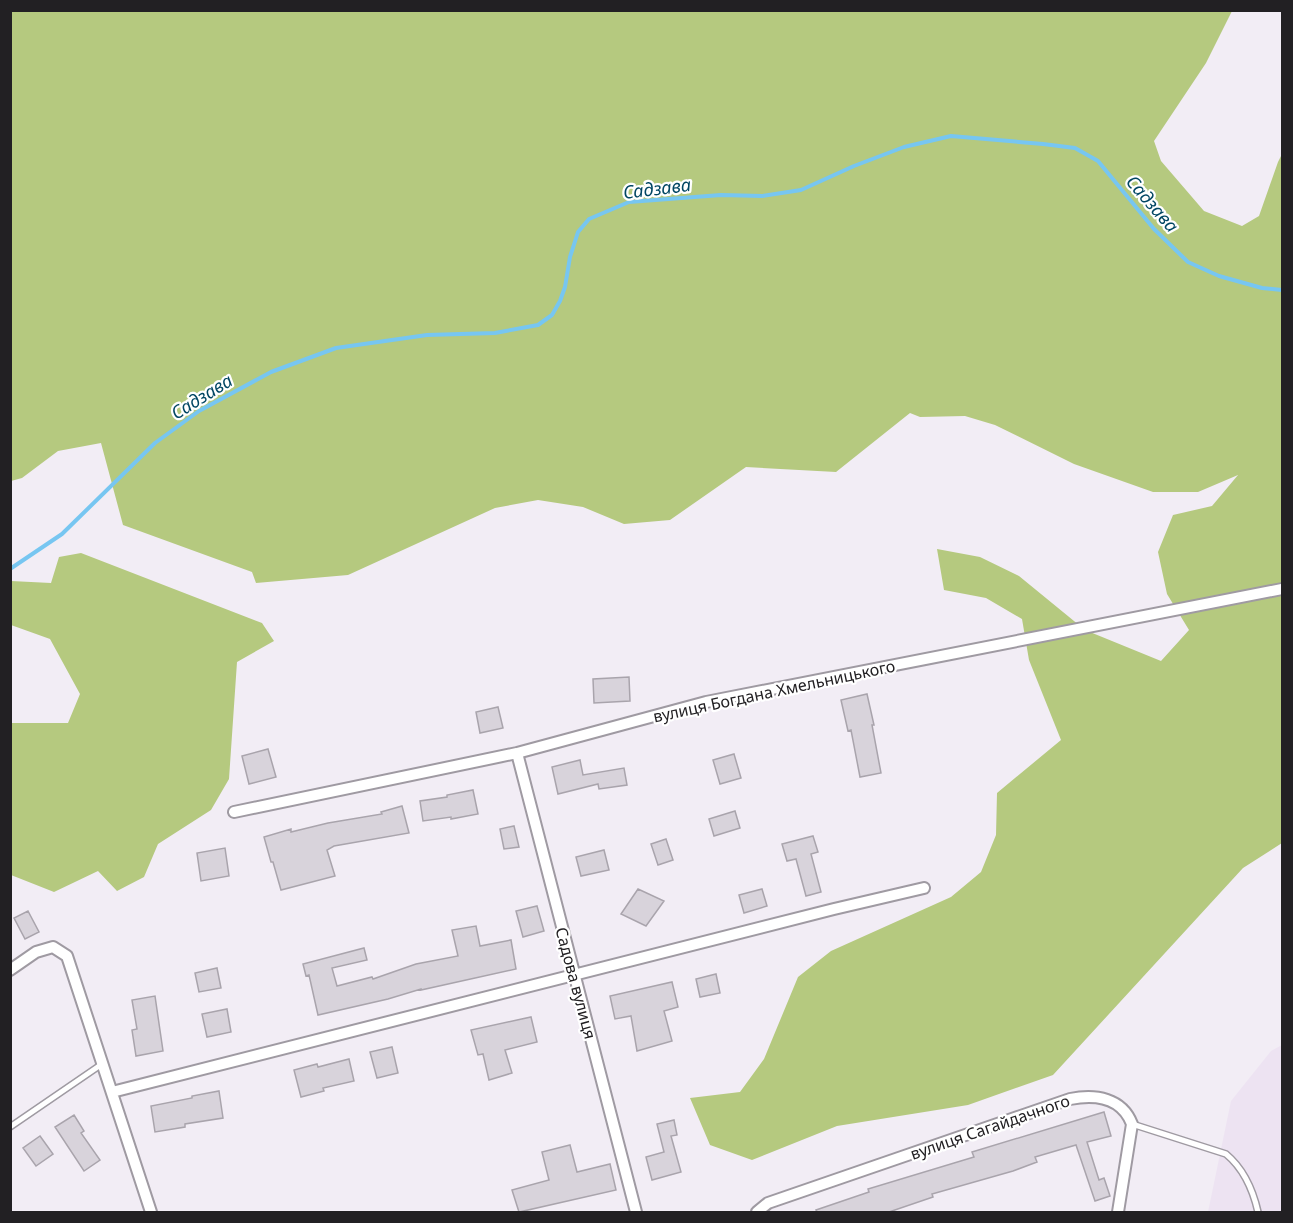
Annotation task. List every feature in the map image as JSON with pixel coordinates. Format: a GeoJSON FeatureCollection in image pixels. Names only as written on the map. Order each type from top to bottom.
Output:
{"type":"FeatureCollection","features":[{"type":"Feature","properties":{"kind":"street","name":"вулиця Богдана Хмельницького"},"geometry":{"type":"LineString","coordinates":[[234,813],[517,753],[706,702],[1282,589]]}},
{"type":"Feature","properties":{"kind":"street","name":"Садова вулиця"},"geometry":{"type":"LineString","coordinates":[[517,753],[633,1212]]}},
{"type":"Feature","properties":{"kind":"street"},"geometry":{"type":"LineString","coordinates":[[112,1092],[924,888]]}},
{"type":"Feature","properties":{"kind":"street"},"geometry":{"type":"LineString","coordinates":[[10,970],[36,952],[53,947],[67,956],[151,1212]]}},
{"type":"Feature","properties":{"kind":"street","name":"вулиця Сагайдачного"},"geometry":{"type":"LineString","coordinates":[[757,1212],[768,1203],[1070,1099],[1084,1096],[1095,1097],[1116,1104],[1127,1112],[1132,1124]]}},
{"type":"Feature","properties":{"kind":"street"},"geometry":{"type":"LineString","coordinates":[[1118,1212],[1132,1124]]}},
{"type":"Feature","properties":{"kind":"lane"},"geometry":{"type":"LineString","coordinates":[[10,1127],[102,1064]]}},
{"type":"Feature","properties":{"kind":"lane"},"geometry":{"type":"LineString","coordinates":[[1132,1124],[1226,1154],[1238,1164],[1258,1212]]}},
{"type":"Feature","properties":{"kind":"shaded area"},"geometry":{"type":"Polygon","coordinates":[[[1282,1045],[1282,1212],[1208,1212],[1231,1101],[1271,1051],[1282,1045]]]}},
{"type":"Feature","properties":{"kind":"green space"},"geometry":{"type":"Polygon","coordinates":[[[11,11],[1232,11],[1206,63],[1154,141],[1161,161],[1204,211],[1242,226],[1259,216],[1282,154],[1282,843],[1243,868],[1053,1075],[968,1105],[837,1126],[752,1160],[710,1145],[690,1098],[740,1092],[764,1059],[798,977],[831,951],[951,897],[981,872],[996,835],[997,793],[1061,740],[1029,660],[1022,619],[986,598],[944,590],[937,549],[980,557],[1019,576],[1085,630],[1161,661],[1189,630],[1167,594],[1158,552],[1173,515],[1212,506],[1238,475],[1198,492],[1153,492],[1074,464],[995,425],[965,416],[920,417],[910,413],[836,472],[746,467],[670,520],[624,524],[583,507],[538,500],[495,508],[348,575],[256,583],[252,572],[123,525],[101,443],[58,451],[22,478],[11,481],[11,11]]]}},
{"type":"Feature","properties":{"kind":"green space"},"geometry":{"type":"Polygon","coordinates":[[[81,553],[262,623],[274,641],[237,662],[229,779],[211,810],[158,844],[144,877],[117,891],[98,871],[54,892],[11,875],[11,723],[68,723],[80,694],[50,639],[11,625],[11,581],[51,583],[59,557],[81,553]]]}},
{"type":"Feature","properties":{"kind":"building"},"geometry":{"type":"Polygon","coordinates":[[[629,677],[630,701],[594,703],[593,679],[629,677]]]}},
{"type":"Feature","properties":{"kind":"building"},"geometry":{"type":"Polygon","coordinates":[[[867,694],[881,773],[860,777],[851,730],[848,731],[841,700],[867,694]]]}},
{"type":"Feature","properties":{"kind":"building"},"geometry":{"type":"Polygon","coordinates":[[[498,707],[503,728],[480,733],[476,712],[498,707]]]}},
{"type":"Feature","properties":{"kind":"building"},"geometry":{"type":"Polygon","coordinates":[[[268,749],[276,777],[249,784],[242,756],[268,749]]]}},
{"type":"Feature","properties":{"kind":"building"},"geometry":{"type":"Polygon","coordinates":[[[734,754],[741,778],[720,784],[713,760],[734,754]]]}},
{"type":"Feature","properties":{"kind":"building"},"geometry":{"type":"Polygon","coordinates":[[[580,760],[583,775],[624,768],[627,785],[599,789],[598,784],[558,794],[552,767],[580,760]]]}},
{"type":"Feature","properties":{"kind":"building"},"geometry":{"type":"Polygon","coordinates":[[[473,790],[478,814],[423,821],[420,801],[473,790]]]}},
{"type":"Feature","properties":{"kind":"building"},"geometry":{"type":"Polygon","coordinates":[[[402,806],[409,833],[334,846],[327,850],[335,876],[281,890],[264,837],[291,829],[291,832],[382,814],[381,812],[402,806]]]}},
{"type":"Feature","properties":{"kind":"building"},"geometry":{"type":"Polygon","coordinates":[[[735,811],[740,828],[714,836],[709,819],[735,811]]]}},
{"type":"Feature","properties":{"kind":"building"},"geometry":{"type":"Polygon","coordinates":[[[514,826],[519,847],[504,849],[500,829],[514,826]]]}},
{"type":"Feature","properties":{"kind":"building"},"geometry":{"type":"Polygon","coordinates":[[[813,836],[818,852],[811,854],[821,892],[806,896],[796,859],[787,861],[782,844],[813,836]]]}},
{"type":"Feature","properties":{"kind":"building"},"geometry":{"type":"Polygon","coordinates":[[[666,839],[673,860],[658,865],[651,844],[666,839]]]}},
{"type":"Feature","properties":{"kind":"building"},"geometry":{"type":"Polygon","coordinates":[[[225,848],[229,876],[201,881],[197,853],[225,848]]]}},
{"type":"Feature","properties":{"kind":"building"},"geometry":{"type":"Polygon","coordinates":[[[604,850],[609,870],[581,876],[576,857],[604,850]]]}},
{"type":"Feature","properties":{"kind":"building"},"geometry":{"type":"Polygon","coordinates":[[[638,889],[664,901],[646,926],[621,914],[638,889]]]}},
{"type":"Feature","properties":{"kind":"building"},"geometry":{"type":"Polygon","coordinates":[[[762,889],[767,906],[744,913],[739,895],[762,889]]]}},
{"type":"Feature","properties":{"kind":"building"},"geometry":{"type":"Polygon","coordinates":[[[537,906],[544,931],[523,937],[516,911],[537,906]]]}},
{"type":"Feature","properties":{"kind":"building"},"geometry":{"type":"Polygon","coordinates":[[[28,911],[39,932],[25,939],[14,918],[28,911]]]}},
{"type":"Feature","properties":{"kind":"building"},"geometry":{"type":"Polygon","coordinates":[[[476,926],[480,946],[511,940],[516,969],[421,989],[318,1015],[309,975],[306,976],[303,964],[364,948],[367,960],[332,968],[337,986],[372,977],[373,979],[416,964],[458,956],[452,930],[476,926]]]}},
{"type":"Feature","properties":{"kind":"building"},"geometry":{"type":"Polygon","coordinates":[[[217,968],[221,988],[199,992],[195,973],[217,968]]]}},
{"type":"Feature","properties":{"kind":"building"},"geometry":{"type":"Polygon","coordinates":[[[716,974],[720,993],[700,997],[696,979],[716,974]]]}},
{"type":"Feature","properties":{"kind":"building"},"geometry":{"type":"Polygon","coordinates":[[[672,982],[678,1007],[664,1011],[672,1041],[637,1051],[631,1016],[615,1019],[610,996],[672,982]]]}},
{"type":"Feature","properties":{"kind":"building"},"geometry":{"type":"Polygon","coordinates":[[[155,996],[163,1051],[136,1056],[132,1030],[137,1029],[132,1000],[155,996]]]}},
{"type":"Feature","properties":{"kind":"building"},"geometry":{"type":"Polygon","coordinates":[[[227,1009],[231,1032],[207,1037],[202,1014],[227,1009]]]}},
{"type":"Feature","properties":{"kind":"building"},"geometry":{"type":"Polygon","coordinates":[[[531,1017],[537,1042],[505,1050],[512,1073],[489,1080],[483,1054],[478,1055],[471,1030],[531,1017]]]}},
{"type":"Feature","properties":{"kind":"building"},"geometry":{"type":"Polygon","coordinates":[[[392,1047],[398,1073],[377,1078],[370,1052],[392,1047]]]}},
{"type":"Feature","properties":{"kind":"building"},"geometry":{"type":"Polygon","coordinates":[[[349,1059],[354,1081],[323,1088],[324,1091],[301,1097],[294,1070],[349,1059]]]}},
{"type":"Feature","properties":{"kind":"building"},"geometry":{"type":"Polygon","coordinates":[[[219,1091],[223,1118],[155,1132],[151,1106],[219,1091]]]}},
{"type":"Feature","properties":{"kind":"building"},"geometry":{"type":"Polygon","coordinates":[[[1104,1112],[1111,1136],[1087,1142],[1099,1180],[1104,1178],[1110,1196],[1095,1201],[1076,1145],[1035,1157],[1037,1162],[1013,1171],[932,1194],[933,1197],[889,1212],[817,1212],[816,1210],[869,1192],[868,1189],[974,1157],[972,1152],[1104,1112]]]}},
{"type":"Feature","properties":{"kind":"building"},"geometry":{"type":"Polygon","coordinates":[[[74,1115],[84,1131],[81,1133],[100,1160],[84,1171],[55,1127],[74,1115]]]}},
{"type":"Feature","properties":{"kind":"building"},"geometry":{"type":"Polygon","coordinates":[[[674,1120],[677,1135],[671,1136],[681,1172],[652,1180],[646,1157],[664,1152],[657,1124],[674,1120]]]}},
{"type":"Feature","properties":{"kind":"building"},"geometry":{"type":"Polygon","coordinates":[[[40,1136],[53,1154],[36,1166],[23,1148],[40,1136]]]}},
{"type":"Feature","properties":{"kind":"building"},"geometry":{"type":"Polygon","coordinates":[[[570,1145],[577,1172],[610,1164],[616,1190],[519,1212],[512,1190],[549,1180],[542,1152],[570,1145]]]}},
{"type":"Feature","properties":{"kind":"waterway","name":"Садзава"},"geometry":{"type":"LineString","coordinates":[[10,569],[62,534],[155,443],[199,411],[271,372],[336,348],[427,335],[495,333],[538,325],[552,315],[560,301],[578,232],[589,219],[629,202],[721,195],[762,196],[801,190],[904,147],[951,136],[1075,148],[1098,161],[1154,229],[1188,262],[1219,276],[1262,288],[1282,290]]}}]}
